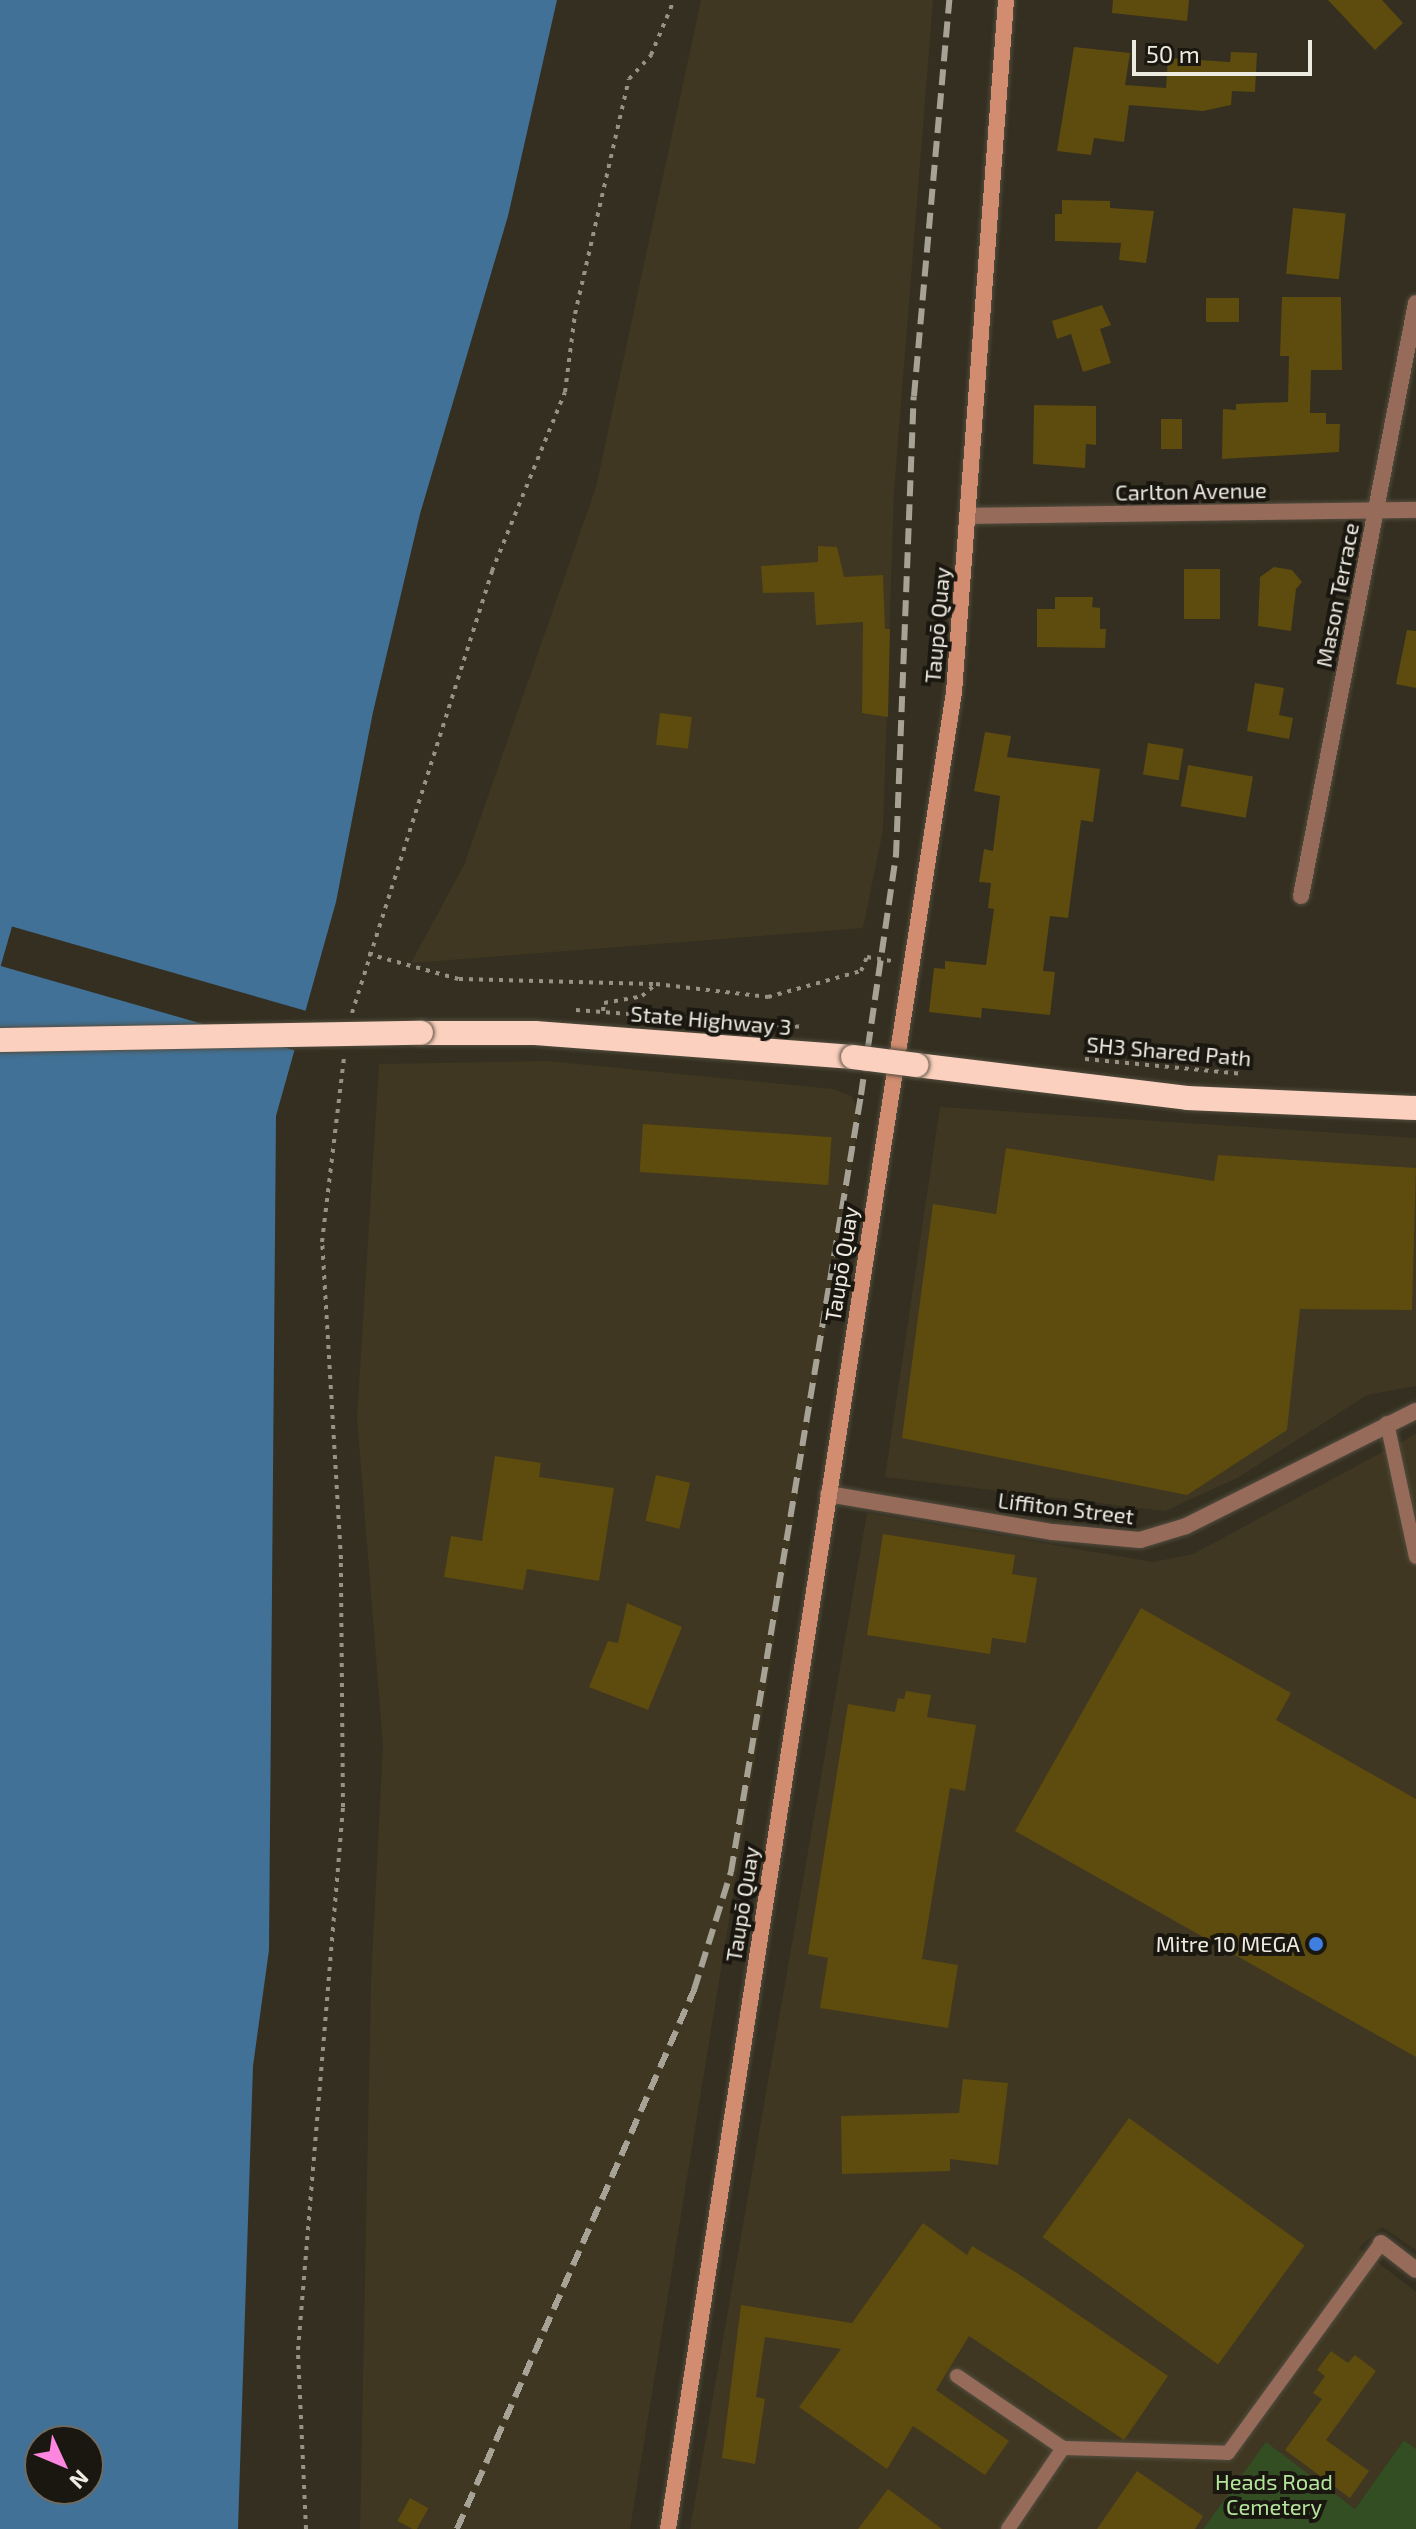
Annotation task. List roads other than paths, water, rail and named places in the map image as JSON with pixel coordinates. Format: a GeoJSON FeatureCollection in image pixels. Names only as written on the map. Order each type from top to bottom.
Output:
{"type":"FeatureCollection","features":[{"type":"Feature","properties":{"kind":"highway","name":"State Highway 3"},"geometry":{"type":"LineString","coordinates":[[0,1040],[535,1033],[853,1057],[1187,1098],[1416,1108]]}},
{"type":"Feature","properties":{"kind":"street","name":"Taupō Quay"},"geometry":{"type":"LineString","coordinates":[[668,2529],[954,692],[1006,0]]}},
{"type":"Feature","properties":{"kind":"street","name":"Mason Terrace"},"geometry":{"type":"LineString","coordinates":[[1301,896],[1416,303]]}},
{"type":"Feature","properties":{"kind":"street","name":"Carlton Avenue"},"geometry":{"type":"LineString","coordinates":[[968,516],[1416,510]]}},
{"type":"Feature","properties":{"kind":"street","name":"Liffiton Street"},"geometry":{"type":"LineString","coordinates":[[828,1494],[1053,1532],[1140,1540],[1186,1526],[1416,1411]]}},
{"type":"Feature","properties":{"kind":"street"},"geometry":{"type":"LineString","coordinates":[[1381,2243],[1416,2270]]}},
{"type":"Feature","properties":{"kind":"lane"},"geometry":{"type":"LineString","coordinates":[[1387,1423],[1416,1557]]}},
{"type":"Feature","properties":{"kind":"lane"},"geometry":{"type":"LineString","coordinates":[[957,2376],[1063,2448],[1228,2453],[1381,2243]]}},
{"type":"Feature","properties":{"kind":"lane"},"geometry":{"type":"LineString","coordinates":[[1008,2529],[1063,2448]]}},
{"type":"Feature","properties":{"kind":"water"},"geometry":{"type":"Polygon","coordinates":[[[0,0],[557,0],[508,216],[420,514],[373,712],[336,902],[276,1116],[269,1950],[253,2066],[238,2529],[0,2529],[0,0]]]}},
{"type":"Feature","properties":{"kind":"railway"},"geometry":{"type":"LineString","coordinates":[[457,2529],[694,1990],[731,1872],[861,1095],[896,856],[914,396],[949,0]]}},
{"type":"Feature","properties":{"kind":"place","name":"Mitre 10 MEGA"},"geometry":{"type":"Point","coordinates":[1316,1944]}},
{"type":"Feature","properties":{"kind":"park label","name":"Heads Road Cemetery"},"geometry":{"type":"Point","coordinates":[1274,2494]}}]}
